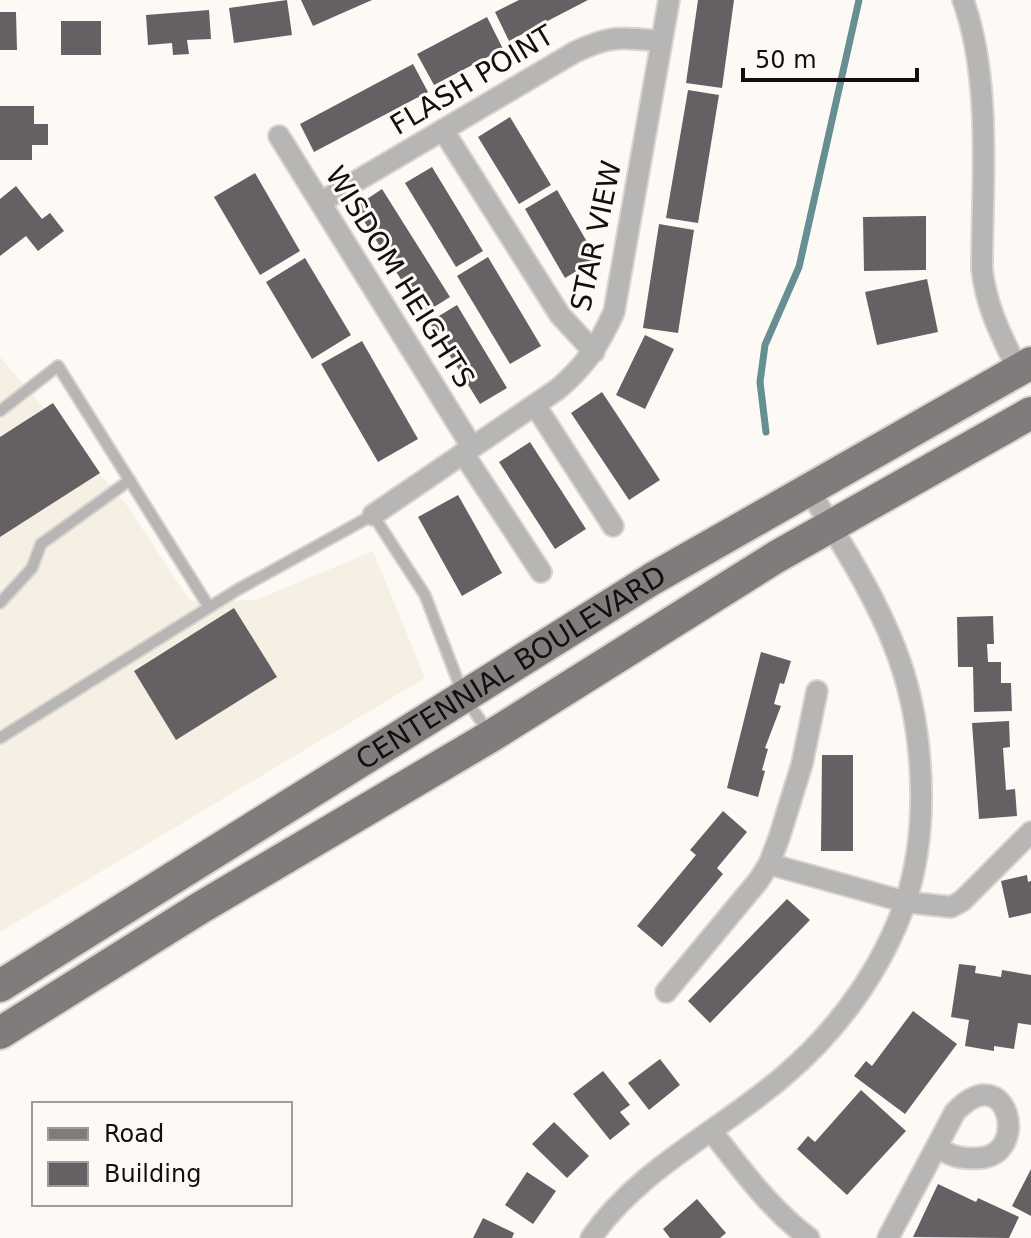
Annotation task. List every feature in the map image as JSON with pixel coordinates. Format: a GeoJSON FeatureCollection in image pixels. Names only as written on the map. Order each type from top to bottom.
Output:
{"type":"FeatureCollection","features":[{"type":"Feature","properties":{"kind":"main road","name":"CENTENNIAL BOULEVARD"},"geometry":{"type":"LineString","coordinates":[[0,986],[652,579],[1025,366]]}},
{"type":"Feature","properties":{"kind":"main road","name":"CENTENNIAL BOULEVARD"},"geometry":{"type":"LineString","coordinates":[[0,1033],[200,908],[491,736],[776,557],[1031,413]]}},
{"type":"Feature","properties":{"kind":"street","name":"STAR VIEW"},"geometry":{"type":"LineString","coordinates":[[373,515],[535,405],[581,369],[594,352],[614,312],[669,0]]}},
{"type":"Feature","properties":{"kind":"street"},"geometry":{"type":"LineString","coordinates":[[963,0],[972,24],[981,84],[982,269],[985,294],[992,318],[1025,366]]}},
{"type":"Feature","properties":{"kind":"street","name":"FLASH POINT"},"geometry":{"type":"LineString","coordinates":[[321,202],[602,39],[621,37],[661,41]]}},
{"type":"Feature","properties":{"kind":"street"},"geometry":{"type":"LineString","coordinates":[[443,130],[560,315],[594,352]]}},
{"type":"Feature","properties":{"kind":"street","name":"WISDOM HEIGHTS"},"geometry":{"type":"LineString","coordinates":[[279,136],[541,572]]}},
{"type":"Feature","properties":{"kind":"street"},"geometry":{"type":"LineString","coordinates":[[535,405],[613,526]]}},
{"type":"Feature","properties":{"kind":"street"},"geometry":{"type":"LineString","coordinates":[[591,1238],[616,1206],[642,1183],[805,1059],[829,1032],[872,971],[906,902],[920,815],[921,773],[914,717],[895,648],[876,605],[831,526],[800,492]]}},
{"type":"Feature","properties":{"kind":"street"},"geometry":{"type":"LineString","coordinates":[[666,992],[769,864],[802,764],[817,691]]}},
{"type":"Feature","properties":{"kind":"street"},"geometry":{"type":"LineString","coordinates":[[769,864],[906,902],[951,907],[962,901],[1031,832]]}},
{"type":"Feature","properties":{"kind":"street"},"geometry":{"type":"LineString","coordinates":[[712,1132],[765,1199],[786,1221],[809,1238]]}},
{"type":"Feature","properties":{"kind":"street"},"geometry":{"type":"LineString","coordinates":[[888,1238],[938,1148]]}},
{"type":"Feature","properties":{"kind":"lane"},"geometry":{"type":"LineString","coordinates":[[0,411],[58,366],[209,607]]}},
{"type":"Feature","properties":{"kind":"lane"},"geometry":{"type":"LineString","coordinates":[[0,603],[32,568],[41,544],[130,480]]}},
{"type":"Feature","properties":{"kind":"lane"},"geometry":{"type":"LineString","coordinates":[[0,738],[209,607],[373,515],[425,595],[464,697],[491,736]]}},
{"type":"Feature","properties":{"kind":"shaded area"},"geometry":{"type":"Polygon","coordinates":[[[0,357],[126,504],[190,601],[256,600],[373,551],[425,678],[0,932],[0,357]]]}},
{"type":"Feature","properties":{"kind":"building"},"geometry":{"type":"Polygon","coordinates":[[[287,0],[292,35],[234,43],[229,8],[287,0]]]}},
{"type":"Feature","properties":{"kind":"building"},"geometry":{"type":"Polygon","coordinates":[[[301,0],[372,0],[313,26],[301,0]]]}},
{"type":"Feature","properties":{"kind":"building"},"geometry":{"type":"Polygon","coordinates":[[[519,0],[588,0],[509,41],[495,12],[519,0]]]}},
{"type":"Feature","properties":{"kind":"building"},"geometry":{"type":"Polygon","coordinates":[[[698,0],[734,0],[722,88],[686,83],[698,0]]]}},
{"type":"Feature","properties":{"kind":"building"},"geometry":{"type":"Polygon","coordinates":[[[209,10],[211,39],[187,40],[189,54],[173,55],[172,43],[148,45],[146,15],[209,10]]]}},
{"type":"Feature","properties":{"kind":"building"},"geometry":{"type":"Polygon","coordinates":[[[0,12],[16,12],[17,50],[0,50],[0,12]]]}},
{"type":"Feature","properties":{"kind":"building"},"geometry":{"type":"Polygon","coordinates":[[[487,17],[503,49],[434,85],[417,54],[487,17]]]}},
{"type":"Feature","properties":{"kind":"building"},"geometry":{"type":"Polygon","coordinates":[[[61,21],[101,21],[101,55],[61,55],[61,21]]]}},
{"type":"Feature","properties":{"kind":"building"},"geometry":{"type":"Polygon","coordinates":[[[413,64],[428,92],[314,152],[300,124],[413,64]]]}},
{"type":"Feature","properties":{"kind":"building"},"geometry":{"type":"Polygon","coordinates":[[[688,90],[719,95],[698,223],[666,218],[688,90]]]}},
{"type":"Feature","properties":{"kind":"building"},"geometry":{"type":"Polygon","coordinates":[[[0,106],[34,106],[34,124],[48,124],[48,145],[32,145],[32,160],[0,160],[0,106]]]}},
{"type":"Feature","properties":{"kind":"building"},"geometry":{"type":"Polygon","coordinates":[[[510,117],[551,185],[519,204],[478,137],[510,117]]]}},
{"type":"Feature","properties":{"kind":"building"},"geometry":{"type":"Polygon","coordinates":[[[432,167],[483,251],[456,267],[405,183],[432,167]]]}},
{"type":"Feature","properties":{"kind":"building"},"geometry":{"type":"Polygon","coordinates":[[[255,173],[300,251],[260,275],[214,197],[255,173]]]}},
{"type":"Feature","properties":{"kind":"building"},"geometry":{"type":"Polygon","coordinates":[[[16,186],[42,219],[50,213],[64,231],[38,251],[26,236],[0,256],[0,199],[16,186]]]}},
{"type":"Feature","properties":{"kind":"building"},"geometry":{"type":"Polygon","coordinates":[[[382,189],[450,297],[423,314],[355,207],[382,189]]]}},
{"type":"Feature","properties":{"kind":"building"},"geometry":{"type":"Polygon","coordinates":[[[557,190],[597,259],[565,278],[525,209],[557,190]]]}},
{"type":"Feature","properties":{"kind":"building"},"geometry":{"type":"Polygon","coordinates":[[[926,216],[926,270],[864,271],[863,217],[926,216]]]}},
{"type":"Feature","properties":{"kind":"building"},"geometry":{"type":"Polygon","coordinates":[[[659,224],[694,230],[678,333],[643,328],[659,224]]]}},
{"type":"Feature","properties":{"kind":"building"},"geometry":{"type":"Polygon","coordinates":[[[488,257],[541,346],[510,364],[457,276],[488,257]]]}},
{"type":"Feature","properties":{"kind":"building"},"geometry":{"type":"Polygon","coordinates":[[[305,258],[351,335],[312,359],[266,282],[305,258]]]}},
{"type":"Feature","properties":{"kind":"building"},"geometry":{"type":"Polygon","coordinates":[[[927,279],[938,332],[877,345],[865,292],[927,279]]]}},
{"type":"Feature","properties":{"kind":"building"},"geometry":{"type":"Polygon","coordinates":[[[457,305],[507,388],[480,404],[429,322],[457,305]]]}},
{"type":"Feature","properties":{"kind":"building"},"geometry":{"type":"Polygon","coordinates":[[[645,335],[674,349],[645,409],[616,395],[645,335]]]}},
{"type":"Feature","properties":{"kind":"building"},"geometry":{"type":"Polygon","coordinates":[[[362,341],[418,439],[378,462],[321,364],[362,341]]]}},
{"type":"Feature","properties":{"kind":"building"},"geometry":{"type":"Polygon","coordinates":[[[602,392],[660,480],[629,500],[571,413],[602,392]]]}},
{"type":"Feature","properties":{"kind":"building"},"geometry":{"type":"Polygon","coordinates":[[[53,403],[100,473],[0,537],[0,437],[53,403]]]}},
{"type":"Feature","properties":{"kind":"building"},"geometry":{"type":"Polygon","coordinates":[[[530,442],[586,529],[555,549],[499,462],[530,442]]]}},
{"type":"Feature","properties":{"kind":"building"},"geometry":{"type":"Polygon","coordinates":[[[458,495],[502,573],[462,596],[418,517],[458,495]]]}},
{"type":"Feature","properties":{"kind":"building"},"geometry":{"type":"Polygon","coordinates":[[[234,608],[277,677],[176,740],[134,671],[234,608]]]}},
{"type":"Feature","properties":{"kind":"building"},"geometry":{"type":"Polygon","coordinates":[[[993,616],[994,644],[987,644],[988,662],[1001,662],[1001,683],[1011,683],[1012,711],[974,712],[973,667],[958,667],[957,617],[993,616]]]}},
{"type":"Feature","properties":{"kind":"building"},"geometry":{"type":"Polygon","coordinates":[[[761,652],[791,661],[774,704],[781,706],[765,748],[768,749],[762,770],[765,771],[758,797],[727,788],[761,652]]]}},
{"type":"Feature","properties":{"kind":"building"},"geometry":{"type":"Polygon","coordinates":[[[1009,721],[1010,747],[1003,748],[1006,790],[1015,789],[1017,816],[979,819],[972,723],[1009,721]]]}},
{"type":"Feature","properties":{"kind":"building"},"geometry":{"type":"Polygon","coordinates":[[[822,755],[853,755],[853,851],[821,851],[822,755]]]}},
{"type":"Feature","properties":{"kind":"building"},"geometry":{"type":"Polygon","coordinates":[[[723,811],[747,832],[717,868],[723,874],[662,947],[637,926],[696,855],[690,850],[723,811]]]}},
{"type":"Feature","properties":{"kind":"building"},"geometry":{"type":"Polygon","coordinates":[[[1027,875],[1028,882],[1031,881],[1031,913],[1009,918],[1001,881],[1027,875]]]}},
{"type":"Feature","properties":{"kind":"building"},"geometry":{"type":"Polygon","coordinates":[[[787,899],[810,920],[710,1023],[688,1001],[787,899]]]}},
{"type":"Feature","properties":{"kind":"building"},"geometry":{"type":"Polygon","coordinates":[[[959,964],[976,966],[975,973],[1001,977],[1002,970],[1031,975],[1031,1025],[1018,1023],[1014,1049],[994,1046],[994,1051],[965,1046],[969,1020],[951,1017],[959,964]]]}},
{"type":"Feature","properties":{"kind":"building"},"geometry":{"type":"Polygon","coordinates":[[[913,1011],[957,1044],[905,1114],[854,1076],[866,1061],[872,1066],[913,1011]]]}},
{"type":"Feature","properties":{"kind":"building"},"geometry":{"type":"Polygon","coordinates":[[[660,1059],[680,1085],[649,1110],[628,1083],[660,1059]]]}},
{"type":"Feature","properties":{"kind":"building"},"geometry":{"type":"Polygon","coordinates":[[[603,1071],[630,1105],[620,1112],[630,1124],[610,1140],[573,1094],[603,1071]]]}},
{"type":"Feature","properties":{"kind":"building"},"geometry":{"type":"Polygon","coordinates":[[[861,1090],[906,1131],[847,1195],[797,1149],[808,1136],[815,1142],[861,1090]]]}},
{"type":"Feature","properties":{"kind":"building"},"geometry":{"type":"Polygon","coordinates":[[[554,1122],[589,1156],[567,1178],[532,1144],[554,1122]]]}},
{"type":"Feature","properties":{"kind":"building"},"geometry":{"type":"Polygon","coordinates":[[[1031,1169],[1031,1216],[1012,1206],[1031,1169]]]}},
{"type":"Feature","properties":{"kind":"building"},"geometry":{"type":"Polygon","coordinates":[[[527,1172],[556,1191],[533,1224],[505,1205],[527,1172]]]}},
{"type":"Feature","properties":{"kind":"building"},"geometry":{"type":"Polygon","coordinates":[[[938,1184],[1019,1217],[1009,1238],[913,1237],[938,1184]]]}},
{"type":"Feature","properties":{"kind":"building"},"geometry":{"type":"Polygon","coordinates":[[[697,1199],[726,1233],[720,1238],[670,1238],[663,1229],[697,1199]]]}},
{"type":"Feature","properties":{"kind":"building"},"geometry":{"type":"Polygon","coordinates":[[[483,1218],[514,1233],[512,1238],[473,1238],[483,1218]]]}},
{"type":"Feature","properties":{"kind":"waterway"},"geometry":{"type":"LineString","coordinates":[[766,432],[760,382],[765,345],[799,267],[859,0]]}}]}
